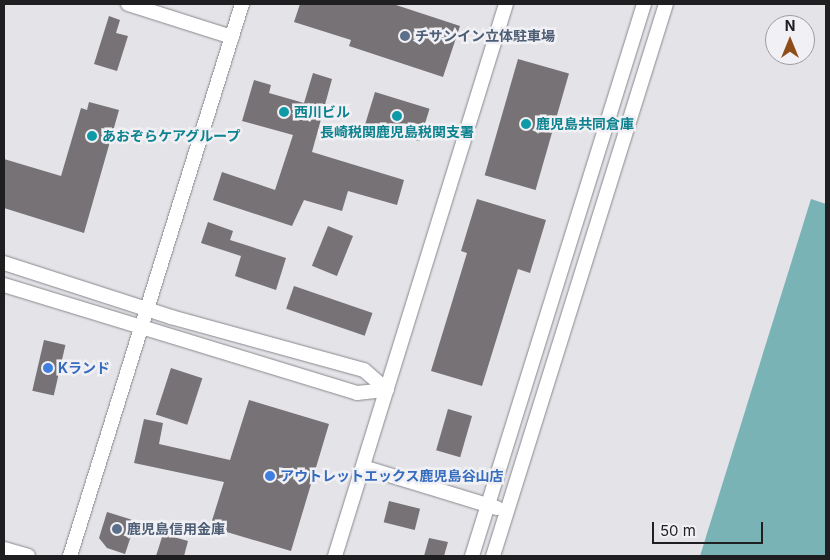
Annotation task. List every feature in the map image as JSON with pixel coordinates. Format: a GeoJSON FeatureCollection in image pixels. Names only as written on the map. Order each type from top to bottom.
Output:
{"type":"FeatureCollection","features":[{"type":"Feature","properties":{"kind":"street"},"geometry":{"type":"LineString","coordinates":[[128,4],[232,37]]}},
{"type":"Feature","properties":{"kind":"street"},"geometry":{"type":"LineString","coordinates":[[70,556],[242,4]]}},
{"type":"Feature","properties":{"kind":"street"},"geometry":{"type":"LineString","coordinates":[[335,556],[506,4]]}},
{"type":"Feature","properties":{"kind":"street"},"geometry":{"type":"LineString","coordinates":[[472,556],[644,4]]}},
{"type":"Feature","properties":{"kind":"street"},"geometry":{"type":"LineString","coordinates":[[494,556],[666,4]]}},
{"type":"Feature","properties":{"kind":"street"},"geometry":{"type":"LineString","coordinates":[[4,263],[147,310],[364,370],[387,390]]}},
{"type":"Feature","properties":{"kind":"street"},"geometry":{"type":"LineString","coordinates":[[4,285],[357,393],[387,390]]}},
{"type":"Feature","properties":{"kind":"street"},"geometry":{"type":"LineString","coordinates":[[363,467],[507,511]]}},
{"type":"Feature","properties":{"kind":"street"},"geometry":{"type":"LineString","coordinates":[[4,548],[28,556]]}},
{"type":"Feature","properties":{"kind":"water"},"geometry":{"type":"Polygon","coordinates":[[[811,199],[826,204],[826,556],[700,556],[811,199]]]}},
{"type":"Feature","properties":{"kind":"building","name":"チサンイン立体駐車場"},"geometry":{"type":"Polygon","coordinates":[[[300,4],[393,4],[460,26],[443,77],[349,46],[351,40],[294,22],[300,4]]]}},
{"type":"Feature","properties":{"kind":"building"},"geometry":{"type":"Polygon","coordinates":[[[109,16],[120,20],[116,33],[128,36],[117,71],[94,64],[109,16]]]}},
{"type":"Feature","properties":{"kind":"building","name":"鹿児島共同倉庫"},"geometry":{"type":"Polygon","coordinates":[[[518,59],[569,74],[536,190],[485,175],[518,59]]]}},
{"type":"Feature","properties":{"kind":"building"},"geometry":{"type":"Polygon","coordinates":[[[313,73],[332,79],[312,152],[404,180],[397,205],[348,191],[342,211],[304,200],[292,226],[213,200],[222,172],[275,190],[293,135],[242,121],[254,80],[271,85],[269,93],[304,103],[313,73]]]}},
{"type":"Feature","properties":{"kind":"building","name":"長崎税関鹿児島税関支署"},"geometry":{"type":"Polygon","coordinates":[[[375,92],[430,109],[420,141],[365,125],[375,92]]]}},
{"type":"Feature","properties":{"kind":"building"},"geometry":{"type":"Polygon","coordinates":[[[89,102],[119,110],[84,233],[4,208],[4,159],[61,176],[81,108],[87,110],[89,102]]]}},
{"type":"Feature","properties":{"kind":"building"},"geometry":{"type":"Polygon","coordinates":[[[477,199],[546,220],[530,273],[518,269],[482,386],[431,371],[467,253],[461,251],[477,199]]]}},
{"type":"Feature","properties":{"kind":"building"},"geometry":{"type":"Polygon","coordinates":[[[208,222],[233,231],[230,240],[286,258],[276,290],[235,276],[241,256],[201,243],[208,222]]]}},
{"type":"Feature","properties":{"kind":"building"},"geometry":{"type":"Polygon","coordinates":[[[328,226],[353,236],[337,276],[312,266],[328,226]]]}},
{"type":"Feature","properties":{"kind":"building"},"geometry":{"type":"Polygon","coordinates":[[[294,286],[372,313],[365,336],[286,309],[294,286]]]}},
{"type":"Feature","properties":{"kind":"building","name":"Kランド"},"geometry":{"type":"Polygon","coordinates":[[[44,340],[65,345],[54,396],[32,391],[44,340]]]}},
{"type":"Feature","properties":{"kind":"building"},"geometry":{"type":"Polygon","coordinates":[[[171,368],[202,378],[187,425],[156,415],[171,368]]]}},
{"type":"Feature","properties":{"kind":"building","name":"アウトレットエックス鹿児島谷山店"},"geometry":{"type":"Polygon","coordinates":[[[249,400],[329,424],[291,551],[210,527],[224,482],[134,463],[144,419],[163,423],[159,444],[230,460],[249,400]]]}},
{"type":"Feature","properties":{"kind":"building"},"geometry":{"type":"Polygon","coordinates":[[[448,409],[472,416],[460,457],[436,450],[448,409]]]}},
{"type":"Feature","properties":{"kind":"building"},"geometry":{"type":"Polygon","coordinates":[[[389,501],[420,509],[415,530],[384,522],[389,501]]]}},
{"type":"Feature","properties":{"kind":"building","name":"鹿児島信用金庫"},"geometry":{"type":"Polygon","coordinates":[[[107,512],[136,521],[125,554],[107,548],[99,538],[107,512]]]}},
{"type":"Feature","properties":{"kind":"building"},"geometry":{"type":"Polygon","coordinates":[[[163,534],[188,541],[184,556],[156,556],[163,534]]]}},
{"type":"Feature","properties":{"kind":"building"},"geometry":{"type":"Polygon","coordinates":[[[429,538],[448,542],[444,556],[424,556],[429,538]]]}},
{"type":"Feature","properties":{"kind":"place","name":"チサンイン立体駐車場"},"geometry":{"type":"Point","coordinates":[405,36]}},
{"type":"Feature","properties":{"kind":"place","name":"西川ビル"},"geometry":{"type":"Point","coordinates":[284,112]}},
{"type":"Feature","properties":{"kind":"place","name":"長崎税関鹿児島税関支署"},"geometry":{"type":"Point","coordinates":[397,116]}},
{"type":"Feature","properties":{"kind":"place","name":"鹿児島共同倉庫"},"geometry":{"type":"Point","coordinates":[526,124]}},
{"type":"Feature","properties":{"kind":"place","name":"あおぞらケアグループ"},"geometry":{"type":"Point","coordinates":[92,136]}},
{"type":"Feature","properties":{"kind":"place","name":"Kランド"},"geometry":{"type":"Point","coordinates":[48,368]}},
{"type":"Feature","properties":{"kind":"place","name":"アウトレットエックス鹿児島谷山店"},"geometry":{"type":"Point","coordinates":[270,476]}},
{"type":"Feature","properties":{"kind":"place","name":"鹿児島信用金庫"},"geometry":{"type":"Point","coordinates":[117,529]}}]}
